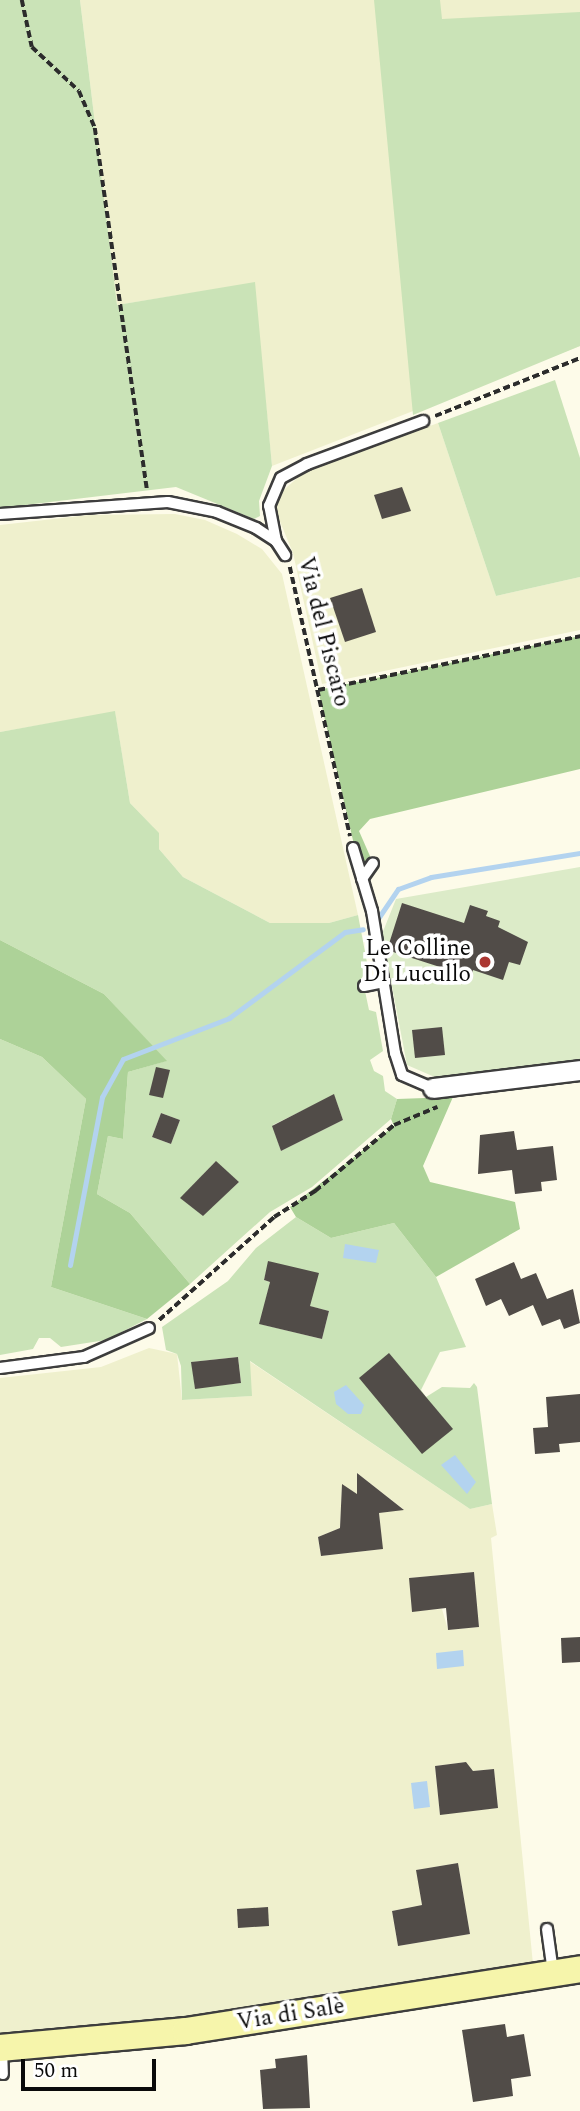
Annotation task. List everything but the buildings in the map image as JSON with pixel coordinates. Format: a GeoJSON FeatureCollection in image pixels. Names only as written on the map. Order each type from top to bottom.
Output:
{"type":"FeatureCollection","features":[{"type":"Feature","properties":{"kind":"main road","name":"Via di Salè"},"geometry":{"type":"LineString","coordinates":[[2,2057],[580,1969]]}},
{"type":"Feature","properties":{"kind":"street"},"geometry":{"type":"LineString","coordinates":[[441,1087],[580,1070]]}},
{"type":"Feature","properties":{"kind":"lane"},"geometry":{"type":"LineString","coordinates":[[276,541],[268,506],[281,478],[307,464],[423,421]]}},
{"type":"Feature","properties":{"kind":"lane","name":"Via del Piscaro"},"geometry":{"type":"LineString","coordinates":[[0,514],[149,502],[217,512],[276,541],[285,555]]}},
{"type":"Feature","properties":{"kind":"lane"},"geometry":{"type":"LineString","coordinates":[[353,848],[362,879],[402,1075],[441,1087]]}},
{"type":"Feature","properties":{"kind":"lane"},"geometry":{"type":"LineString","coordinates":[[362,879],[373,863]]}},
{"type":"Feature","properties":{"kind":"lane"},"geometry":{"type":"LineString","coordinates":[[364,986],[384,982]]}},
{"type":"Feature","properties":{"kind":"lane"},"geometry":{"type":"LineString","coordinates":[[0,1368],[84,1357],[149,1328]]}},
{"type":"Feature","properties":{"kind":"lane"},"geometry":{"type":"LineString","coordinates":[[547,1928],[553,1973]]}},
{"type":"Feature","properties":{"kind":"path"},"geometry":{"type":"LineString","coordinates":[[22,0],[32,47],[79,91],[96,128],[149,502]]}},
{"type":"Feature","properties":{"kind":"path"},"geometry":{"type":"LineString","coordinates":[[423,421],[580,358]]}},
{"type":"Feature","properties":{"kind":"path","name":"Via del Piscaro"},"geometry":{"type":"LineString","coordinates":[[285,555],[353,848]]}},
{"type":"Feature","properties":{"kind":"path"},"geometry":{"type":"LineString","coordinates":[[318,690],[580,636]]}},
{"type":"Feature","properties":{"kind":"path"},"geometry":{"type":"LineString","coordinates":[[149,1328],[274,1217],[315,1191],[394,1125],[439,1106],[441,1087]]}},
{"type":"Feature","properties":{"kind":"green space"},"geometry":{"type":"Polygon","coordinates":[[[0,0],[80,0],[117,305],[255,282],[272,466],[259,501],[260,516],[254,519],[176,487],[0,508],[0,0]]]}},
{"type":"Feature","properties":{"kind":"green space"},"geometry":{"type":"Polygon","coordinates":[[[80,0],[580,0],[580,346],[272,466],[254,283],[117,305],[80,0]]]}},
{"type":"Feature","properties":{"kind":"green space"},"geometry":{"type":"Polygon","coordinates":[[[374,0],[440,0],[442,19],[580,12],[580,346],[413,415],[374,0]]]}},
{"type":"Feature","properties":{"kind":"green space"},"geometry":{"type":"Polygon","coordinates":[[[555,380],[580,458],[580,577],[496,596],[438,423],[555,380]]]}},
{"type":"Feature","properties":{"kind":"green space"},"geometry":{"type":"Polygon","coordinates":[[[438,423],[496,596],[580,577],[580,630],[322,684],[293,553],[276,512],[277,496],[304,472],[438,423]]]}},
{"type":"Feature","properties":{"kind":"green space"},"geometry":{"type":"Polygon","coordinates":[[[175,514],[205,520],[237,534],[262,549],[282,574],[358,915],[329,923],[270,923],[183,877],[159,849],[153,827],[130,803],[115,712],[0,732],[0,525],[89,515],[175,514]]]}},
{"type":"Feature","properties":{"kind":"green space"},"geometry":{"type":"Polygon","coordinates":[[[580,636],[580,769],[370,819],[359,831],[373,863],[362,879],[318,690],[580,636]]]}},
{"type":"Feature","properties":{"kind":"green space"},"geometry":{"type":"Polygon","coordinates":[[[115,711],[130,803],[159,833],[159,849],[183,877],[270,923],[329,923],[358,915],[369,973],[362,977],[369,1010],[376,1012],[383,1051],[370,1060],[374,1071],[383,1076],[385,1091],[397,1099],[391,1119],[312,1187],[270,1212],[190,1284],[130,1213],[97,1194],[108,1136],[123,1139],[128,1072],[166,1061],[104,994],[0,940],[0,732],[115,711]],[[334,1095],[273,1125],[281,1151],[343,1120],[334,1095]],[[161,1113],[152,1137],[171,1144],[180,1120],[161,1113]],[[215,1162],[181,1198],[203,1215],[239,1182],[215,1162]]]}},
{"type":"Feature","properties":{"kind":"green space","name":"Le Colline Di Lucullo"},"geometry":{"type":"Polygon","coordinates":[[[580,867],[580,1061],[437,1078],[407,1065],[382,934],[396,899],[580,867]]]}},
{"type":"Feature","properties":{"kind":"green space"},"geometry":{"type":"Polygon","coordinates":[[[0,940],[104,994],[167,1061],[128,1072],[123,1139],[108,1136],[97,1194],[130,1213],[190,1284],[147,1319],[51,1287],[86,1099],[42,1057],[0,1039],[0,940]]]}},
{"type":"Feature","properties":{"kind":"green space"},"geometry":{"type":"Polygon","coordinates":[[[0,1039],[42,1057],[86,1099],[51,1287],[147,1319],[106,1340],[61,1347],[50,1338],[39,1338],[33,1349],[0,1355],[0,1039]]]}},
{"type":"Feature","properties":{"kind":"green space"},"geometry":{"type":"Polygon","coordinates":[[[453,1097],[423,1166],[430,1182],[515,1202],[520,1229],[436,1277],[394,1223],[331,1238],[296,1217],[290,1207],[394,1126],[391,1119],[397,1099],[453,1097]]]}},
{"type":"Feature","properties":{"kind":"green space"},"geometry":{"type":"Polygon","coordinates":[[[296,1217],[331,1238],[394,1223],[436,1277],[466,1347],[440,1352],[421,1390],[426,1397],[442,1387],[470,1388],[474,1383],[477,1387],[492,1504],[470,1509],[250,1361],[252,1396],[182,1400],[181,1366],[177,1354],[166,1350],[162,1327],[228,1281],[256,1248],[296,1217]],[[269,1261],[264,1280],[270,1282],[260,1324],[322,1339],[329,1311],[309,1306],[269,1261]],[[238,1357],[192,1362],[195,1388],[241,1383],[238,1357]]]}},
{"type":"Feature","properties":{"kind":"green space"},"geometry":{"type":"Polygon","coordinates":[[[149,1348],[177,1354],[182,1400],[251,1396],[249,1361],[470,1509],[492,1504],[497,1535],[491,1538],[533,1964],[129,2027],[0,2037],[0,1378],[101,1367],[149,1348]],[[357,1473],[357,1494],[342,1485],[340,1528],[318,1537],[321,1556],[382,1549],[379,1513],[403,1509],[357,1473]],[[474,1572],[410,1578],[412,1611],[442,1609],[448,1630],[479,1627],[474,1572]],[[466,1762],[435,1766],[440,1814],[498,1808],[494,1769],[473,1771],[466,1762]],[[458,1863],[417,1870],[422,1905],[392,1911],[398,1946],[470,1934],[458,1863]]]}},
{"type":"Feature","properties":{"kind":"water"},"geometry":{"type":"Polygon","coordinates":[[[345,1244],[379,1250],[376,1263],[343,1258],[345,1244]]]}},
{"type":"Feature","properties":{"kind":"water"},"geometry":{"type":"Polygon","coordinates":[[[346,1385],[364,1405],[361,1414],[348,1414],[336,1404],[334,1392],[346,1385]]]}},
{"type":"Feature","properties":{"kind":"water"},"geometry":{"type":"Polygon","coordinates":[[[455,1455],[476,1482],[467,1494],[441,1465],[455,1455]]]}},
{"type":"Feature","properties":{"kind":"water"},"geometry":{"type":"Polygon","coordinates":[[[463,1650],[464,1666],[437,1669],[436,1653],[463,1650]]]}},
{"type":"Feature","properties":{"kind":"water"},"geometry":{"type":"Polygon","coordinates":[[[427,1781],[430,1807],[414,1809],[411,1783],[427,1781]]]}},
{"type":"Feature","properties":{"kind":"waterway"},"geometry":{"type":"LineString","coordinates":[[379,917],[398,889],[431,877],[580,853]]}},
{"type":"Feature","properties":{"kind":"waterway"},"geometry":{"type":"LineString","coordinates":[[70,1265],[102,1097],[123,1059],[229,1018],[345,932],[363,929]]}},
{"type":"Feature","properties":{"kind":"place","name":"Le Colline Di Lucullo"},"geometry":{"type":"Point","coordinates":[485,962]}}]}
